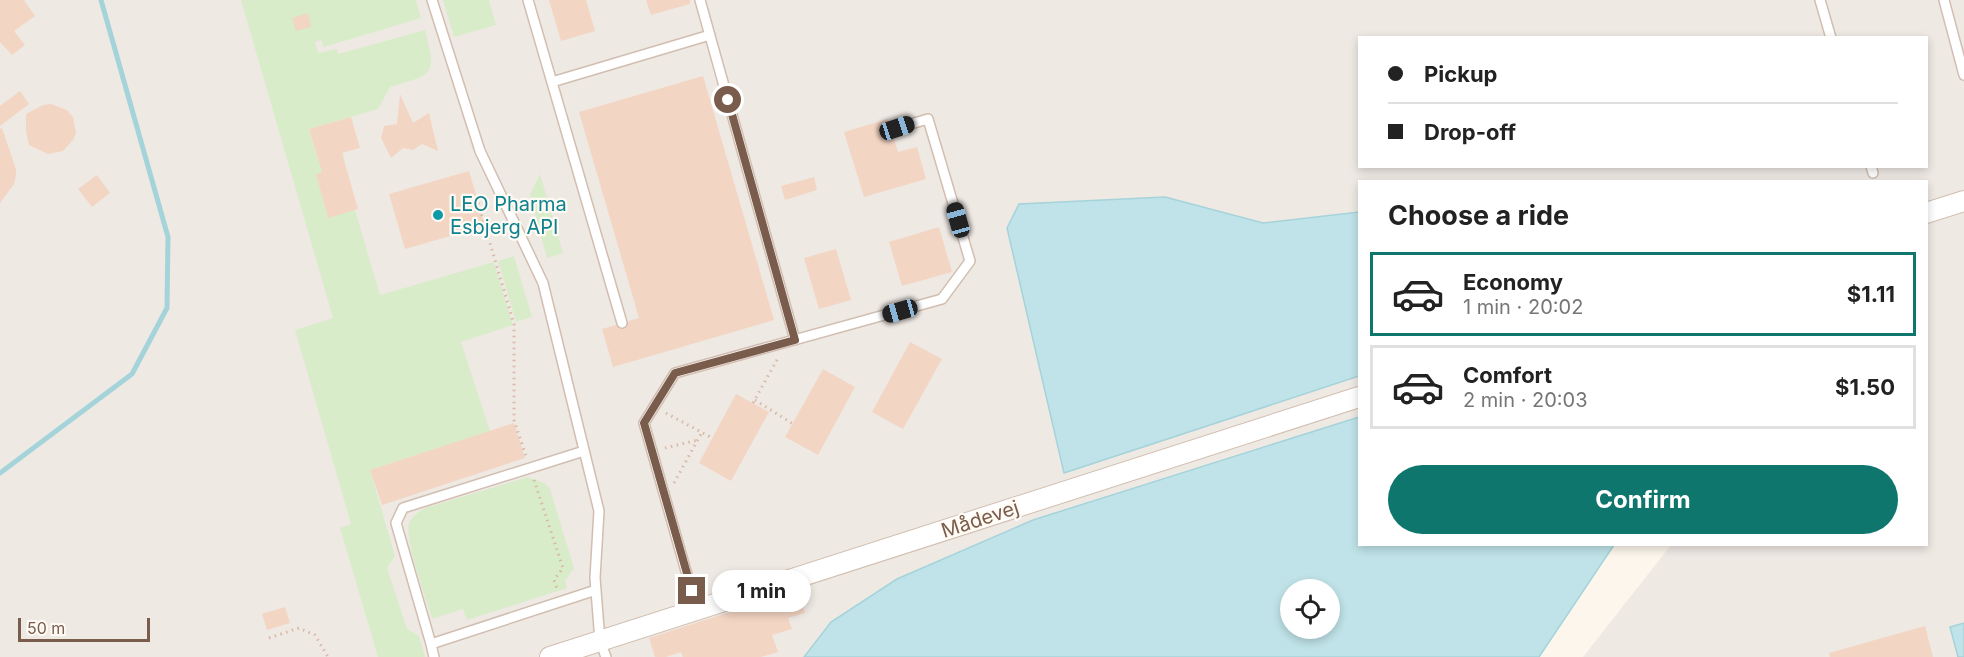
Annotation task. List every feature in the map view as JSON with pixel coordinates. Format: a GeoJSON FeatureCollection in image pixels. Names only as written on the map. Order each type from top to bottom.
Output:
{"type":"FeatureCollection","features":[{"type":"Feature","properties":{"kind":"street"},"geometry":{"type":"LineString","coordinates":[[1928,212],[1964,201]]}},
{"type":"Feature","properties":{"kind":"street","name":"Mådevej"},"geometry":{"type":"LineString","coordinates":[[550,657],[603,649],[697,610],[1358,397]]}},
{"type":"Feature","properties":{"kind":"lane"},"geometry":{"type":"LineString","coordinates":[[432,0],[480,151],[543,284],[599,511],[596,590],[603,649]]}},
{"type":"Feature","properties":{"kind":"lane"},"geometry":{"type":"LineString","coordinates":[[528,0],[622,323]]}},
{"type":"Feature","properties":{"kind":"lane"},"geometry":{"type":"LineString","coordinates":[[700,0],[791,341]]}},
{"type":"Feature","properties":{"kind":"lane"},"geometry":{"type":"LineString","coordinates":[[1820,0],[1830,36]]}},
{"type":"Feature","properties":{"kind":"lane"},"geometry":{"type":"LineString","coordinates":[[1944,0],[1964,75]]}},
{"type":"Feature","properties":{"kind":"lane"},"geometry":{"type":"LineString","coordinates":[[552,82],[710,35]]}},
{"type":"Feature","properties":{"kind":"lane"},"geometry":{"type":"LineString","coordinates":[[697,610],[667,497],[644,423],[675,373],[942,299],[970,261],[928,119],[897,128]]}},
{"type":"Feature","properties":{"kind":"lane"},"geometry":{"type":"LineString","coordinates":[[434,657],[396,523],[403,508],[584,451]]}},
{"type":"Feature","properties":{"kind":"lane"},"geometry":{"type":"LineString","coordinates":[[430,644],[596,590]]}},
{"type":"Feature","properties":{"kind":"path"},"geometry":{"type":"LineString","coordinates":[[478,203],[480,202],[514,324],[514,420],[562,568],[554,580],[558,591]]}},
{"type":"Feature","properties":{"kind":"path"},"geometry":{"type":"LineString","coordinates":[[791,341],[754,402],[793,424]]}},
{"type":"Feature","properties":{"kind":"path"},"geometry":{"type":"LineString","coordinates":[[654,406],[712,438]]}},
{"type":"Feature","properties":{"kind":"path"},"geometry":{"type":"LineString","coordinates":[[667,497],[702,432]]}},
{"type":"Feature","properties":{"kind":"path"},"geometry":{"type":"LineString","coordinates":[[652,451],[698,440]]}},
{"type":"Feature","properties":{"kind":"path"},"geometry":{"type":"LineString","coordinates":[[269,638],[299,628],[315,635],[328,657]]}},
{"type":"Feature","properties":{"kind":"shaded area"},"geometry":{"type":"Polygon","coordinates":[[[0,0],[1964,0],[1964,657],[1583,657],[1670,546],[1928,546],[1928,180],[1358,180],[1358,546],[1613,546],[1539,657],[0,657],[0,0]]]}},
{"type":"Feature","properties":{"kind":"green space"},"geometry":{"type":"Polygon","coordinates":[[[241,0],[416,0],[421,18],[324,47],[321,40],[315,42],[318,53],[337,49],[338,54],[425,30],[431,56],[431,65],[424,75],[390,87],[378,109],[309,129],[318,160],[343,153],[345,166],[316,174],[328,217],[355,210],[380,295],[494,262],[513,325],[461,342],[490,431],[370,470],[395,556],[387,568],[407,629],[419,636],[425,657],[378,657],[340,528],[351,524],[295,330],[333,318],[241,0]]]}},
{"type":"Feature","properties":{"kind":"green space"},"geometry":{"type":"Polygon","coordinates":[[[443,0],[489,0],[496,25],[454,37],[443,0]]]}},
{"type":"Feature","properties":{"kind":"green space"},"geometry":{"type":"Polygon","coordinates":[[[540,174],[563,253],[547,258],[530,195],[540,174]]]}},
{"type":"Feature","properties":{"kind":"green space"},"geometry":{"type":"Polygon","coordinates":[[[514,256],[532,317],[516,322],[498,261],[514,256]]]}},
{"type":"Feature","properties":{"kind":"green space"},"geometry":{"type":"Polygon","coordinates":[[[528,477],[544,483],[550,489],[574,568],[565,581],[567,588],[467,620],[463,609],[432,619],[410,543],[408,532],[412,519],[425,508],[528,477]]]}},
{"type":"Feature","properties":{"kind":"water"},"geometry":{"type":"Polygon","coordinates":[[[1165,197],[1263,223],[1358,212],[1358,376],[1064,473],[1007,228],[1019,204],[1165,197]]]}},
{"type":"Feature","properties":{"kind":"water"},"geometry":{"type":"Polygon","coordinates":[[[1358,417],[1358,546],[1613,546],[1539,657],[804,657],[831,622],[897,579],[1033,520],[1358,417]]]}},
{"type":"Feature","properties":{"kind":"water"},"geometry":{"type":"Polygon","coordinates":[[[1964,623],[1964,657],[1958,657],[1950,627],[1964,623]]]}},
{"type":"Feature","properties":{"kind":"building"},"geometry":{"type":"Polygon","coordinates":[[[0,0],[24,0],[35,16],[14,31],[25,45],[12,55],[0,42],[0,0]]]}},
{"type":"Feature","properties":{"kind":"building"},"geometry":{"type":"Polygon","coordinates":[[[549,0],[586,0],[595,31],[561,41],[549,0]]]}},
{"type":"Feature","properties":{"kind":"building"},"geometry":{"type":"Polygon","coordinates":[[[646,0],[690,0],[690,4],[651,15],[646,0]]]}},
{"type":"Feature","properties":{"kind":"building"},"geometry":{"type":"Polygon","coordinates":[[[308,13],[311,27],[296,31],[292,18],[308,13]]]}},
{"type":"Feature","properties":{"kind":"building"},"geometry":{"type":"Polygon","coordinates":[[[703,76],[774,320],[613,367],[602,329],[616,325],[624,329],[629,321],[639,318],[579,112],[703,76]]]}},
{"type":"Feature","properties":{"kind":"building"},"geometry":{"type":"Polygon","coordinates":[[[20,91],[29,104],[0,126],[0,106],[20,91]]]}},
{"type":"Feature","properties":{"kind":"building"},"geometry":{"type":"Polygon","coordinates":[[[400,94],[413,123],[429,113],[438,151],[422,144],[413,150],[403,148],[391,158],[381,138],[384,126],[397,124],[400,94]]]}},
{"type":"Feature","properties":{"kind":"building"},"geometry":{"type":"Polygon","coordinates":[[[51,104],[67,110],[73,117],[76,133],[63,151],[48,154],[29,145],[26,114],[43,105],[51,104]]]}},
{"type":"Feature","properties":{"kind":"building"},"geometry":{"type":"Polygon","coordinates":[[[351,117],[360,148],[342,153],[358,209],[328,218],[316,174],[322,172],[309,129],[351,117]]]}},
{"type":"Feature","properties":{"kind":"building"},"geometry":{"type":"Polygon","coordinates":[[[888,119],[898,152],[917,147],[926,179],[864,197],[844,132],[888,119]]]}},
{"type":"Feature","properties":{"kind":"building"},"geometry":{"type":"Polygon","coordinates":[[[2,128],[16,169],[16,176],[14,184],[0,203],[0,129],[2,128]]]}},
{"type":"Feature","properties":{"kind":"building","name":"LEO Pharma Esbjerg API"},"geometry":{"type":"Polygon","coordinates":[[[469,171],[485,226],[405,249],[389,194],[469,171]]]}},
{"type":"Feature","properties":{"kind":"building"},"geometry":{"type":"Polygon","coordinates":[[[97,175],[110,193],[92,207],[78,189],[97,175]]]}},
{"type":"Feature","properties":{"kind":"building"},"geometry":{"type":"Polygon","coordinates":[[[814,177],[817,190],[785,200],[781,186],[814,177]]]}},
{"type":"Feature","properties":{"kind":"building"},"geometry":{"type":"Polygon","coordinates":[[[939,227],[952,272],[902,286],[889,242],[939,227]]]}},
{"type":"Feature","properties":{"kind":"building"},"geometry":{"type":"Polygon","coordinates":[[[836,249],[851,300],[819,309],[804,258],[836,249]]]}},
{"type":"Feature","properties":{"kind":"building"},"geometry":{"type":"Polygon","coordinates":[[[910,342],[942,359],[903,429],[872,412],[910,342]]]}},
{"type":"Feature","properties":{"kind":"building"},"geometry":{"type":"Polygon","coordinates":[[[823,369],[855,387],[818,455],[785,437],[823,369]]]}},
{"type":"Feature","properties":{"kind":"building"},"geometry":{"type":"Polygon","coordinates":[[[736,394],[769,412],[731,481],[699,463],[736,394]]]}},
{"type":"Feature","properties":{"kind":"building"},"geometry":{"type":"Polygon","coordinates":[[[514,423],[525,458],[382,505],[370,470],[514,423]]]}},
{"type":"Feature","properties":{"kind":"building"},"geometry":{"type":"Polygon","coordinates":[[[798,590],[805,613],[788,618],[792,629],[772,635],[778,652],[761,657],[683,657],[681,652],[666,657],[655,657],[649,638],[798,590]]]}},
{"type":"Feature","properties":{"kind":"building"},"geometry":{"type":"Polygon","coordinates":[[[285,607],[290,623],[267,630],[262,614],[285,607]]]}},
{"type":"Feature","properties":{"kind":"building"},"geometry":{"type":"Polygon","coordinates":[[[1925,626],[1933,657],[1830,657],[1829,653],[1925,626]]]}},
{"type":"Feature","properties":{"kind":"waterway"},"geometry":{"type":"LineString","coordinates":[[0,473],[132,374],[167,308],[168,237],[101,0]]}},
{"type":"Feature","properties":{"kind":"place","name":"LEO Pharma Esbjerg API"},"geometry":{"type":"Point","coordinates":[438,215]}},
{"type":"Feature","properties":{"kind":"route"},"geometry":{"type":"LineString","coordinates":[[692,591],[644,423],[675,373],[795,340],[728,100]]}}]}
